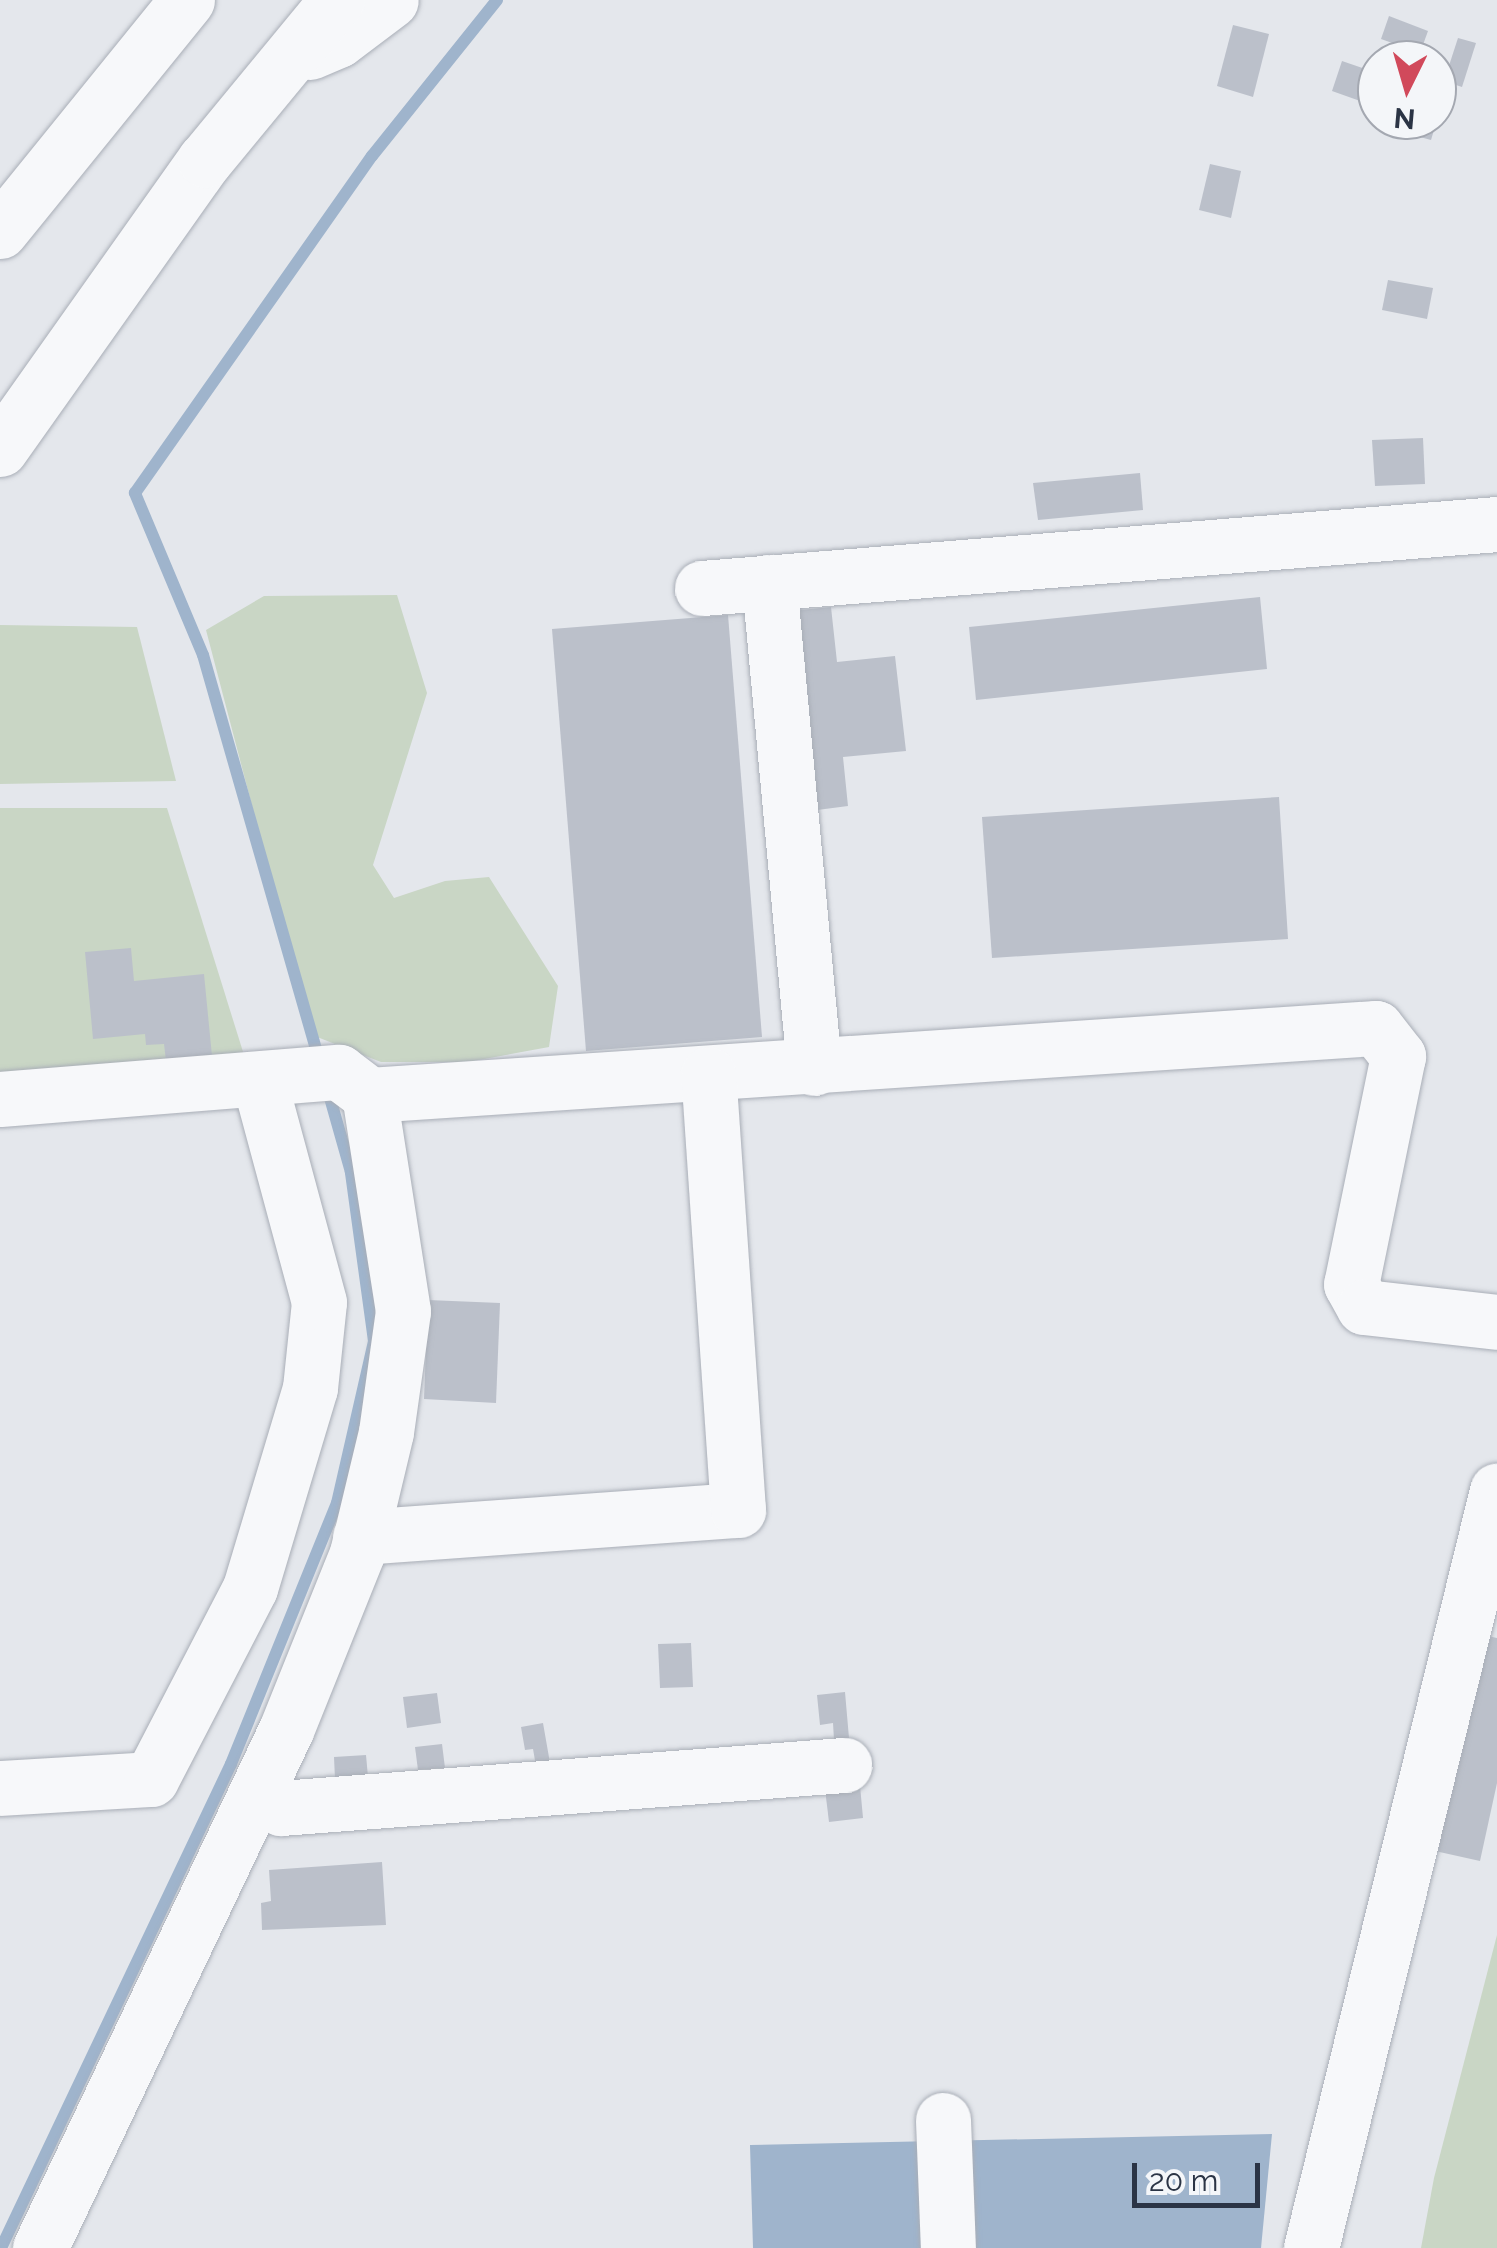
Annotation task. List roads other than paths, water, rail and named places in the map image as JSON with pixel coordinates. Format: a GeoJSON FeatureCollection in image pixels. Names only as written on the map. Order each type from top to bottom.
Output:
{"type":"FeatureCollection","features":[{"type":"Feature","properties":{"kind":"street"},"geometry":{"type":"LineString","coordinates":[[0,231],[188,0]]}},
{"type":"Feature","properties":{"kind":"street"},"geometry":{"type":"LineString","coordinates":[[0,449],[205,160],[338,0]]}},
{"type":"Feature","properties":{"kind":"street"},"geometry":{"type":"LineString","coordinates":[[286,62],[338,40],[391,0]]}},
{"type":"Feature","properties":{"kind":"street"},"geometry":{"type":"LineString","coordinates":[[702,588],[1497,524]]}},
{"type":"Feature","properties":{"kind":"street"},"geometry":{"type":"LineString","coordinates":[[770,582],[814,1068]]}},
{"type":"Feature","properties":{"kind":"street"},"geometry":{"type":"LineString","coordinates":[[369,1096],[1376,1028],[1398,1056],[1350,1284],[1364,1307],[1497,1322]]}},
{"type":"Feature","properties":{"kind":"street"},"geometry":{"type":"LineString","coordinates":[[0,1099],[339,1072],[369,1096],[403,1311],[386,1432],[360,1537],[286,1730],[40,2248]]}},
{"type":"Feature","properties":{"kind":"street"},"geometry":{"type":"LineString","coordinates":[[360,1537],[738,1510],[708,1074]]}},
{"type":"Feature","properties":{"kind":"street"},"geometry":{"type":"LineString","coordinates":[[0,1788],[151,1779],[250,1588],[310,1388],[319,1302],[259,1079]]}},
{"type":"Feature","properties":{"kind":"street"},"geometry":{"type":"LineString","coordinates":[[1311,2248],[1497,1491]]}},
{"type":"Feature","properties":{"kind":"street"},"geometry":{"type":"LineString","coordinates":[[255,1796],[281,1808],[844,1765]]}},
{"type":"Feature","properties":{"kind":"street"},"geometry":{"type":"LineString","coordinates":[[943,2120],[948,2248]]}},
{"type":"Feature","properties":{"kind":"water"},"geometry":{"type":"Polygon","coordinates":[[[1272,2134],[1261,2248],[753,2248],[750,2145],[1272,2134]]]}},
{"type":"Feature","properties":{"kind":"waterway"},"geometry":{"type":"LineString","coordinates":[[320,1063],[203,655],[135,493],[372,156],[497,0]]}},
{"type":"Feature","properties":{"kind":"waterway"},"geometry":{"type":"LineString","coordinates":[[1,2248],[231,1764],[337,1503],[374,1341],[351,1172],[327,1087]]}}]}
